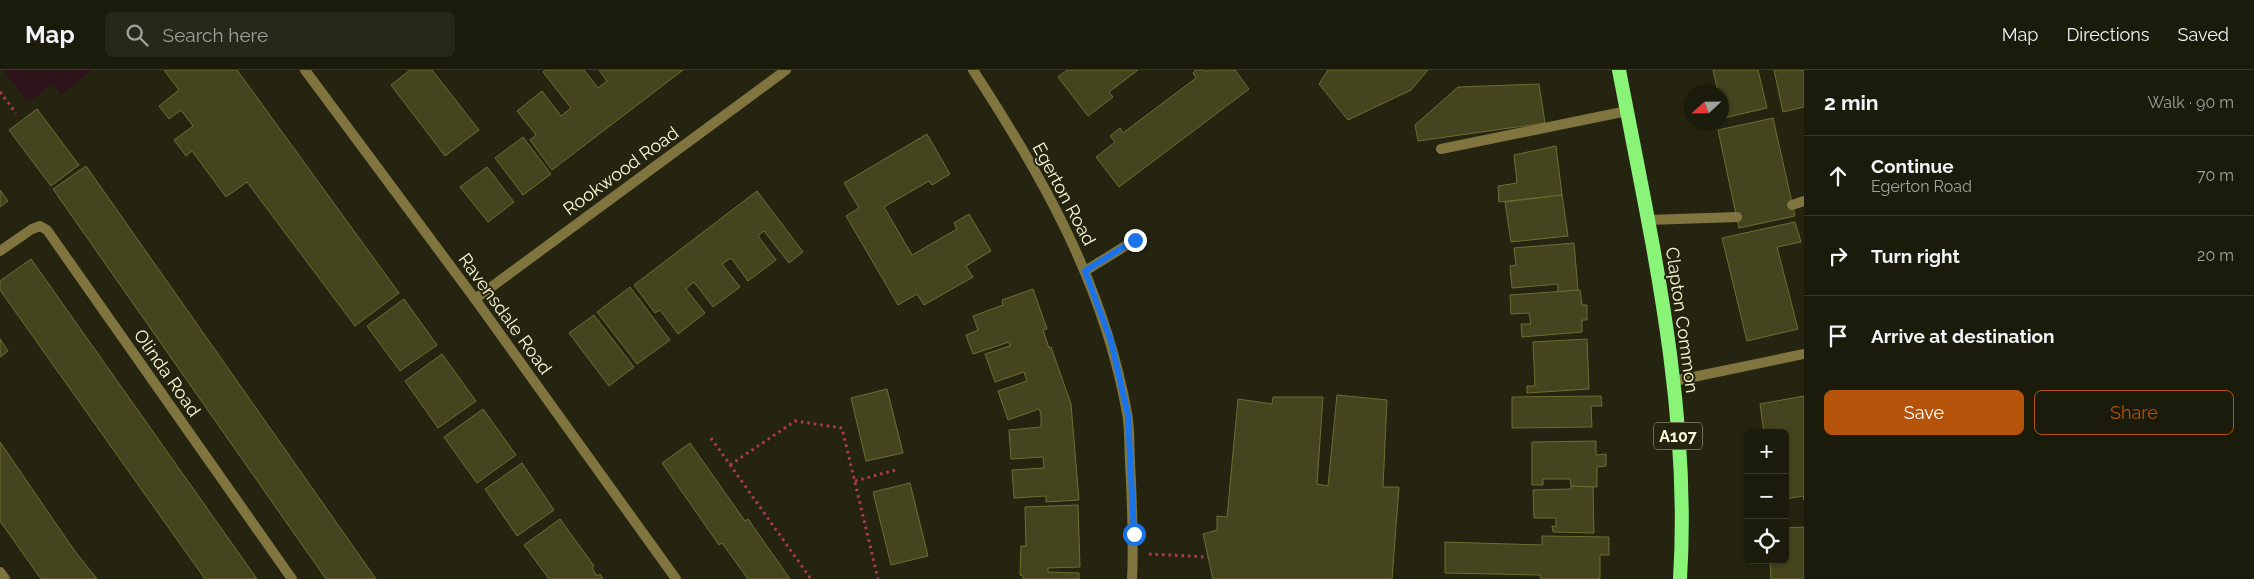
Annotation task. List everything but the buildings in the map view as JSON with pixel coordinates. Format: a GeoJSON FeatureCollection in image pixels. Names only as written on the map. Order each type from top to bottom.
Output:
{"type":"FeatureCollection","features":[{"type":"Feature","properties":{"kind":"highway","name":"Clapton Common"},"geometry":{"type":"LineString","coordinates":[[1619,70],[1661,293],[1674,381],[1681,461],[1680,579]]}},
{"type":"Feature","properties":{"kind":"street","name":"Ravensdale Road"},"geometry":{"type":"LineString","coordinates":[[304,70],[475,298],[676,579]]}},
{"type":"Feature","properties":{"kind":"street","name":"Rookwood Road"},"geometry":{"type":"LineString","coordinates":[[475,298],[786,70]]}},
{"type":"Feature","properties":{"kind":"street","name":"Egerton Road"},"geometry":{"type":"LineString","coordinates":[[973,70],[1006,121],[1057,210],[1085,271],[1111,341],[1128,415],[1134,534],[1132,579]]}},
{"type":"Feature","properties":{"kind":"street"},"geometry":{"type":"LineString","coordinates":[[1441,149],[1627,111]]}},
{"type":"Feature","properties":{"kind":"street"},"geometry":{"type":"LineString","coordinates":[[1792,205],[1804,200]]}},
{"type":"Feature","properties":{"kind":"street"},"geometry":{"type":"LineString","coordinates":[[1648,220],[1737,217]]}},
{"type":"Feature","properties":{"kind":"street","name":"Olinda Road"},"geometry":{"type":"LineString","coordinates":[[0,251],[32,229],[40,226],[47,230],[292,579]]}},
{"type":"Feature","properties":{"kind":"street"},"geometry":{"type":"LineString","coordinates":[[1085,271],[1135,240]]}},
{"type":"Feature","properties":{"kind":"street"},"geometry":{"type":"LineString","coordinates":[[1674,381],[1804,354]]}},
{"type":"Feature","properties":{"kind":"street"},"geometry":{"type":"LineString","coordinates":[[0,572],[5,579]]}},
{"type":"Feature","properties":{"kind":"path"},"geometry":{"type":"LineString","coordinates":[[0,92],[16,113]]}},
{"type":"Feature","properties":{"kind":"path"},"geometry":{"type":"LineString","coordinates":[[730,465],[795,421],[842,428],[878,579]]}},
{"type":"Feature","properties":{"kind":"path"},"geometry":{"type":"LineString","coordinates":[[710,438],[810,579]]}},
{"type":"Feature","properties":{"kind":"path"},"geometry":{"type":"LineString","coordinates":[[855,481],[899,469]]}},
{"type":"Feature","properties":{"kind":"path"},"geometry":{"type":"LineString","coordinates":[[1133,554],[1208,557]]}},
{"type":"Feature","properties":{"kind":"shaded area"},"geometry":{"type":"Polygon","coordinates":[[[4,71],[91,71],[61,95],[52,84],[28,102],[4,71]]]}},
{"type":"Feature","properties":{"kind":"route"},"geometry":{"type":"LineString","coordinates":[[1134,534],[1128,415],[1111,341],[1090,280],[1085,271],[1135,240]]}}]}
